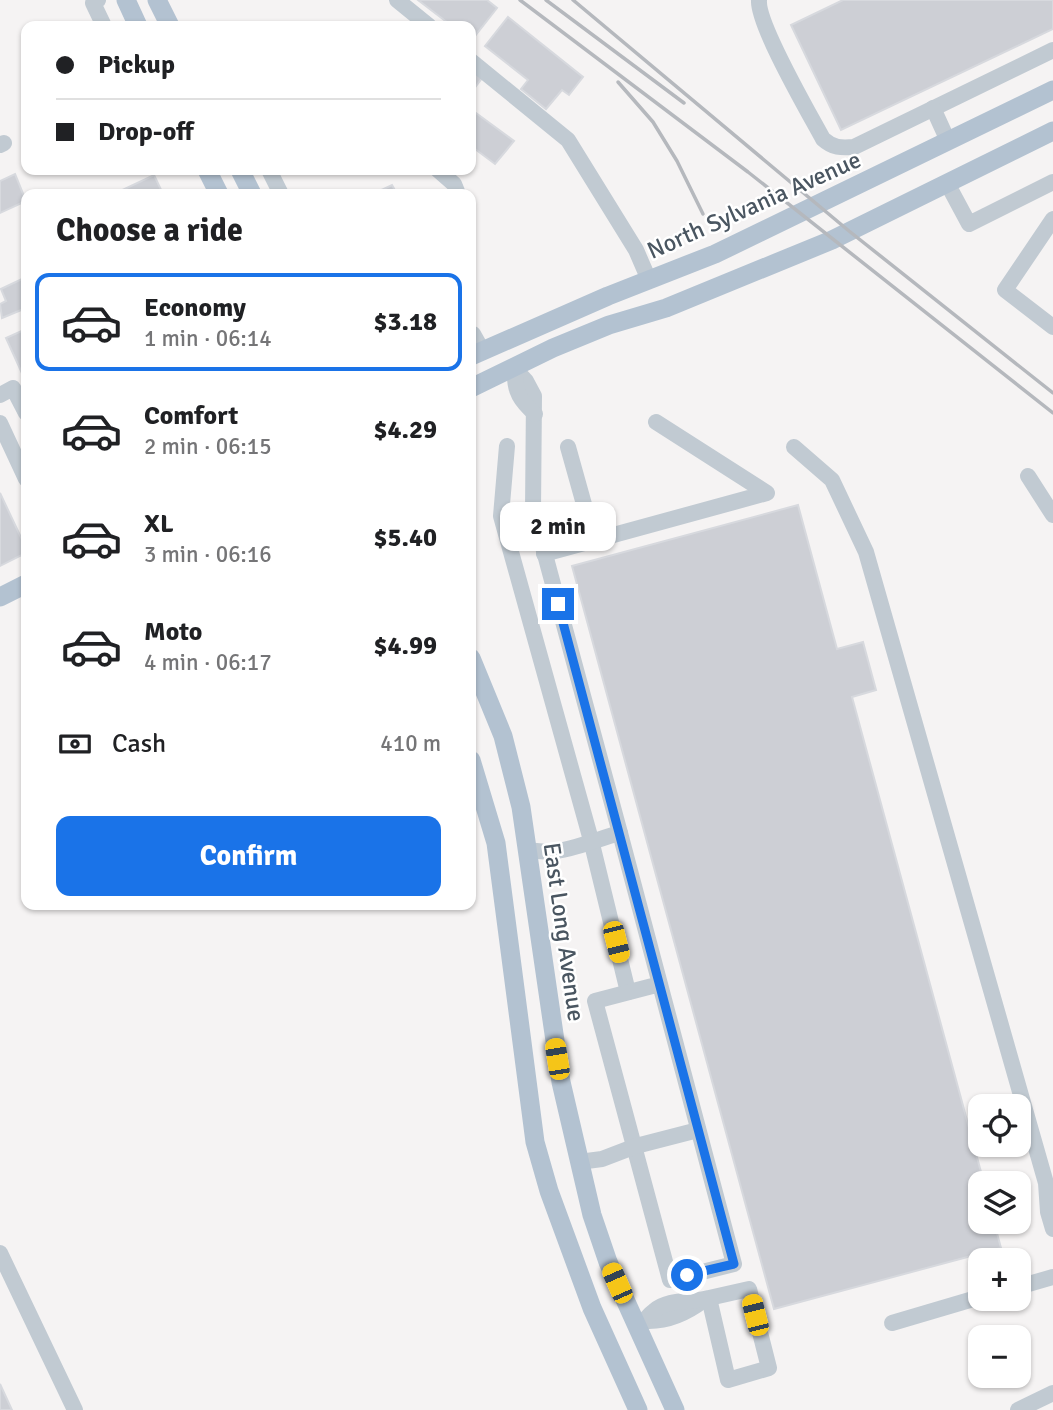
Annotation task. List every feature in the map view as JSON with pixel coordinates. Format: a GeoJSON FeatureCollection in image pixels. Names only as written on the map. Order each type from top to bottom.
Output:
{"type":"FeatureCollection","features":[{"type":"Feature","properties":{"kind":"main road"},"geometry":{"type":"LineString","coordinates":[[126,0],[136,21]]}},
{"type":"Feature","properties":{"kind":"main road"},"geometry":{"type":"LineString","coordinates":[[157,0],[168,21]]}},
{"type":"Feature","properties":{"kind":"main road","name":"North Sylvania Avenue"},"geometry":{"type":"LineString","coordinates":[[476,346],[715,254],[1053,90]]}},
{"type":"Feature","properties":{"kind":"main road"},"geometry":{"type":"LineString","coordinates":[[476,386],[609,325],[666,308],[832,240],[1053,131]]}},
{"type":"Feature","properties":{"kind":"main road"},"geometry":{"type":"LineString","coordinates":[[649,280],[666,308]]}},
{"type":"Feature","properties":{"kind":"main road"},"geometry":{"type":"LineString","coordinates":[[0,597],[21,586]]}},
{"type":"Feature","properties":{"kind":"main road","name":"East Long Avenue"},"geometry":{"type":"LineString","coordinates":[[476,670],[503,736],[533,850],[561,1082],[584,1161],[592,1215],[608,1262],[641,1323],[675,1410]]}},
{"type":"Feature","properties":{"kind":"main road"},"geometry":{"type":"LineString","coordinates":[[476,775],[492,824],[497,853],[535,1142],[549,1191],[606,1340],[638,1410]]}},
{"type":"Feature","properties":{"kind":"main road"},"geometry":{"type":"LineString","coordinates":[[497,853],[533,850]]}},
{"type":"Feature","properties":{"kind":"main road"},"geometry":{"type":"LineString","coordinates":[[606,1340],[641,1323]]}},
{"type":"Feature","properties":{"kind":"street"},"geometry":{"type":"LineString","coordinates":[[98,0],[93,2],[102,21]]}},
{"type":"Feature","properties":{"kind":"street"},"geometry":{"type":"LineString","coordinates":[[397,0],[423,21]]}},
{"type":"Feature","properties":{"kind":"street"},"geometry":{"type":"LineString","coordinates":[[759,0],[761,13],[783,62],[823,139],[831,146],[854,147],[1053,50]]}},
{"type":"Feature","properties":{"kind":"street"},"geometry":{"type":"LineString","coordinates":[[476,65],[568,140],[636,250],[649,280]]}},
{"type":"Feature","properties":{"kind":"street"},"geometry":{"type":"LineString","coordinates":[[933,108],[948,141]]}},
{"type":"Feature","properties":{"kind":"street"},"geometry":{"type":"LineString","coordinates":[[444,175],[456,189]]}},
{"type":"Feature","properties":{"kind":"street"},"geometry":{"type":"LineString","coordinates":[[947,183],[968,224],[1053,182]]}},
{"type":"Feature","properties":{"kind":"street"},"geometry":{"type":"LineString","coordinates":[[1053,219],[1005,289],[1053,327]]}},
{"type":"Feature","properties":{"kind":"street"},"geometry":{"type":"LineString","coordinates":[[514,370],[526,381],[534,396],[533,510],[621,833],[734,1264],[670,1280],[595,1001],[660,984]]}},
{"type":"Feature","properties":{"kind":"street"},"geometry":{"type":"LineString","coordinates":[[0,396],[13,388],[21,403]]}},
{"type":"Feature","properties":{"kind":"street"},"geometry":{"type":"LineString","coordinates":[[544,554],[767,493],[656,422]]}},
{"type":"Feature","properties":{"kind":"street"},"geometry":{"type":"LineString","coordinates":[[0,423],[21,468]]}},
{"type":"Feature","properties":{"kind":"street"},"geometry":{"type":"LineString","coordinates":[[507,446],[503,522],[628,992]]}},
{"type":"Feature","properties":{"kind":"street"},"geometry":{"type":"LineString","coordinates":[[568,447],[594,540]]}},
{"type":"Feature","properties":{"kind":"street"},"geometry":{"type":"LineString","coordinates":[[794,447],[832,480],[866,552],[1050,1189],[1048,1212],[1053,1229]]}},
{"type":"Feature","properties":{"kind":"street"},"geometry":{"type":"LineString","coordinates":[[1028,476],[1053,515]]}},
{"type":"Feature","properties":{"kind":"street"},"geometry":{"type":"LineString","coordinates":[[503,522],[533,510]]}},
{"type":"Feature","properties":{"kind":"street"},"geometry":{"type":"LineString","coordinates":[[533,850],[547,852],[579,846],[621,833]]}},
{"type":"Feature","properties":{"kind":"street"},"geometry":{"type":"LineString","coordinates":[[584,1161],[620,1154],[634,1146],[698,1130]]}},
{"type":"Feature","properties":{"kind":"street"},"geometry":{"type":"LineString","coordinates":[[0,1253],[75,1410]]}},
{"type":"Feature","properties":{"kind":"street"},"geometry":{"type":"LineString","coordinates":[[1031,1283],[1053,1277]]}},
{"type":"Feature","properties":{"kind":"street"},"geometry":{"type":"LineString","coordinates":[[641,1323],[657,1322],[687,1312],[706,1299],[749,1289],[769,1368],[727,1380],[706,1299]]}},
{"type":"Feature","properties":{"kind":"street"},"geometry":{"type":"LineString","coordinates":[[892,1323],[968,1301]]}},
{"type":"Feature","properties":{"kind":"street"},"geometry":{"type":"LineString","coordinates":[[1018,1410],[1053,1393]]}},
{"type":"Feature","properties":{"kind":"building"},"geometry":{"type":"Polygon","coordinates":[[[418,0],[487,0],[497,8],[476,35],[476,21],[445,21],[418,0]]]}},
{"type":"Feature","properties":{"kind":"building"},"geometry":{"type":"Polygon","coordinates":[[[843,0],[1053,0],[1053,29],[841,130],[791,25],[843,0]]]}},
{"type":"Feature","properties":{"kind":"building"},"geometry":{"type":"Polygon","coordinates":[[[508,17],[583,77],[569,95],[562,90],[546,109],[521,89],[528,80],[485,46],[508,17]]]}},
{"type":"Feature","properties":{"kind":"building"},"geometry":{"type":"Polygon","coordinates":[[[476,72],[483,77],[476,86],[476,72]]]}},
{"type":"Feature","properties":{"kind":"building"},"geometry":{"type":"Polygon","coordinates":[[[476,113],[514,141],[495,164],[476,150],[476,113]]]}},
{"type":"Feature","properties":{"kind":"building"},"geometry":{"type":"Polygon","coordinates":[[[15,174],[21,189],[21,203],[0,213],[0,181],[15,174]]]}},
{"type":"Feature","properties":{"kind":"building"},"geometry":{"type":"Polygon","coordinates":[[[154,175],[161,189],[125,189],[154,175]]]}},
{"type":"Feature","properties":{"kind":"building"},"geometry":{"type":"Polygon","coordinates":[[[21,279],[21,310],[2,318],[0,304],[6,301],[1,289],[21,279]]]}},
{"type":"Feature","properties":{"kind":"building"},"geometry":{"type":"Polygon","coordinates":[[[21,331],[21,371],[6,338],[21,331]]]}},
{"type":"Feature","properties":{"kind":"building"},"geometry":{"type":"Polygon","coordinates":[[[0,493],[21,537],[21,556],[0,566],[0,493]]]}},
{"type":"Feature","properties":{"kind":"building"},"geometry":{"type":"Polygon","coordinates":[[[798,505],[837,649],[863,642],[876,690],[852,697],[968,1124],[968,1157],[977,1157],[981,1171],[968,1171],[968,1234],[997,1234],[1001,1248],[968,1248],[968,1257],[774,1309],[572,566],[798,505]]]}},
{"type":"Feature","properties":{"kind":"building"},"geometry":{"type":"Polygon","coordinates":[[[0,1384],[12,1410],[0,1410],[0,1384]]]}},
{"type":"Feature","properties":{"kind":"railway"},"geometry":{"type":"LineString","coordinates":[[520,0],[748,172],[1053,413]]}},
{"type":"Feature","properties":{"kind":"railway"},"geometry":{"type":"LineString","coordinates":[[546,0],[684,103]]}},
{"type":"Feature","properties":{"kind":"railway"},"geometry":{"type":"LineString","coordinates":[[573,0],[849,231],[1053,393]]}},
{"type":"Feature","properties":{"kind":"railway"},"geometry":{"type":"LineString","coordinates":[[618,82],[653,122],[677,161],[703,214]]}},
{"type":"Feature","properties":{"kind":"route"},"geometry":{"type":"LineString","coordinates":[[558,604],[734,1264],[687,1275]]}}]}
